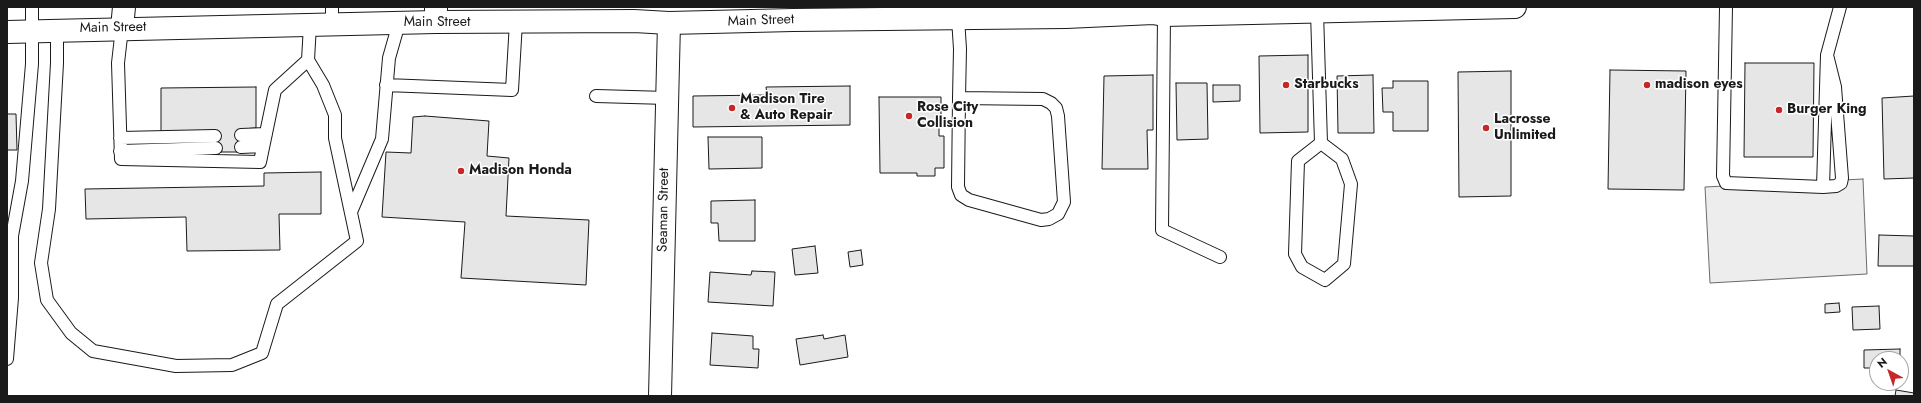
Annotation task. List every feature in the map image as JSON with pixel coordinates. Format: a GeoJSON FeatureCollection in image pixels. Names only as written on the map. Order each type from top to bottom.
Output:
{"type":"FeatureCollection","features":[{"type":"Feature","properties":{"kind":"main road"},"geometry":{"type":"LineString","coordinates":[[122,28],[124,7]]}},
{"type":"Feature","properties":{"kind":"main road","name":"Main Street"},"geometry":{"type":"LineString","coordinates":[[7,32],[122,28],[310,25],[332,16],[399,23],[436,15],[516,22],[634,21],[669,23],[762,14],[852,13],[958,18],[1073,12],[1317,12],[1402,8],[1515,7]]}},
{"type":"Feature","properties":{"kind":"main road","name":"Seaman Street"},"geometry":{"type":"LineString","coordinates":[[660,396],[669,23]]}},
{"type":"Feature","properties":{"kind":"lane"},"geometry":{"type":"LineString","coordinates":[[7,359],[12,298],[12,236],[22,181],[33,31],[32,7]]}},
{"type":"Feature","properties":{"kind":"lane"},"geometry":{"type":"LineString","coordinates":[[1726,7],[1724,180],[1730,184],[1823,187],[1839,186],[1842,178],[1835,88],[1827,55]]}},
{"type":"Feature","properties":{"kind":"lane"},"geometry":{"type":"LineString","coordinates":[[1823,187],[1827,55],[1840,7]]}},
{"type":"Feature","properties":{"kind":"lane"},"geometry":{"type":"LineString","coordinates":[[1156,11],[1162,230],[1220,257]]}},
{"type":"Feature","properties":{"kind":"lane"},"geometry":{"type":"LineString","coordinates":[[1317,12],[1321,143]]}},
{"type":"Feature","properties":{"kind":"lane"},"geometry":{"type":"LineString","coordinates":[[958,18],[960,50],[959,98],[958,187],[961,195],[969,200],[1040,220],[1050,219],[1058,214],[1064,202],[1058,116],[1056,108],[1051,103],[1043,99],[959,98]]}},
{"type":"Feature","properties":{"kind":"lane"},"geometry":{"type":"LineString","coordinates":[[386,85],[512,90],[516,22]]}},
{"type":"Feature","properties":{"kind":"lane"},"geometry":{"type":"LineString","coordinates":[[351,212],[382,138],[389,58],[399,23]]}},
{"type":"Feature","properties":{"kind":"lane"},"geometry":{"type":"LineString","coordinates":[[57,30],[57,64],[49,209],[41,263],[47,300],[71,333],[92,351],[176,366],[232,364],[262,353],[277,304],[357,241],[335,138],[335,115],[323,85],[308,60],[310,25]]}},
{"type":"Feature","properties":{"kind":"lane"},"geometry":{"type":"LineString","coordinates":[[122,28],[118,63],[120,158],[260,162],[275,90],[308,60]]}},
{"type":"Feature","properties":{"kind":"lane"},"geometry":{"type":"LineString","coordinates":[[596,96],[667,98]]}},
{"type":"Feature","properties":{"kind":"lane"},"geometry":{"type":"LineString","coordinates":[[241,141],[265,140]]}},
{"type":"Feature","properties":{"kind":"lane"},"geometry":{"type":"LineString","coordinates":[[120,144],[216,142]]}},
{"type":"Feature","properties":{"kind":"lane"},"geometry":{"type":"LineString","coordinates":[[1321,143],[1342,159],[1351,184],[1344,264],[1325,280],[1302,267],[1295,254],[1298,161],[1321,143]]}},
{"type":"Feature","properties":{"kind":"shaded area"},"geometry":{"type":"Polygon","coordinates":[[[1863,179],[1867,274],[1710,283],[1705,187],[1863,179]]]}},
{"type":"Feature","properties":{"kind":"building"},"geometry":{"type":"Polygon","coordinates":[[[1308,55],[1308,132],[1260,133],[1259,56],[1308,55]]]}},
{"type":"Feature","properties":{"kind":"building","name":"Burger King"},"geometry":{"type":"Polygon","coordinates":[[[1745,63],[1814,63],[1813,157],[1744,157],[1745,63]]]}},
{"type":"Feature","properties":{"kind":"building"},"geometry":{"type":"Polygon","coordinates":[[[1610,70],[1686,71],[1684,190],[1608,189],[1610,70]]]}},
{"type":"Feature","properties":{"kind":"building"},"geometry":{"type":"Polygon","coordinates":[[[1511,71],[1511,196],[1459,197],[1458,72],[1511,71]]]}},
{"type":"Feature","properties":{"kind":"building"},"geometry":{"type":"Polygon","coordinates":[[[1153,75],[1153,130],[1147,130],[1148,169],[1102,169],[1104,76],[1153,75]]]}},
{"type":"Feature","properties":{"kind":"building"},"geometry":{"type":"Polygon","coordinates":[[[1373,75],[1374,133],[1338,133],[1337,76],[1373,75]]]}},
{"type":"Feature","properties":{"kind":"building"},"geometry":{"type":"Polygon","coordinates":[[[1393,81],[1428,81],[1428,131],[1393,131],[1393,112],[1383,112],[1382,88],[1393,88],[1393,81]]]}},
{"type":"Feature","properties":{"kind":"building"},"geometry":{"type":"Polygon","coordinates":[[[1176,83],[1207,83],[1208,139],[1177,140],[1176,83]]]}},
{"type":"Feature","properties":{"kind":"building"},"geometry":{"type":"Polygon","coordinates":[[[1213,85],[1240,85],[1240,101],[1213,102],[1213,85]]]}},
{"type":"Feature","properties":{"kind":"building"},"geometry":{"type":"Polygon","coordinates":[[[850,86],[850,125],[693,127],[693,96],[767,95],[766,87],[850,86]]]}},
{"type":"Feature","properties":{"kind":"building"},"geometry":{"type":"Polygon","coordinates":[[[256,87],[256,128],[241,129],[241,152],[216,152],[215,131],[161,132],[161,88],[256,87]]]}},
{"type":"Feature","properties":{"kind":"building"},"geometry":{"type":"Polygon","coordinates":[[[1914,96],[1914,178],[1884,179],[1882,98],[1914,96]]]}},
{"type":"Feature","properties":{"kind":"building"},"geometry":{"type":"Polygon","coordinates":[[[879,97],[941,97],[941,126],[939,126],[939,136],[944,136],[944,168],[935,168],[935,176],[917,176],[917,173],[880,173],[879,97]]]}},
{"type":"Feature","properties":{"kind":"building"},"geometry":{"type":"Polygon","coordinates":[[[7,114],[16,114],[17,150],[7,150],[7,114]]]}},
{"type":"Feature","properties":{"kind":"building"},"geometry":{"type":"Polygon","coordinates":[[[425,116],[489,121],[487,156],[509,158],[506,216],[589,220],[586,285],[461,278],[465,222],[382,217],[386,152],[411,153],[413,117],[425,116]]]}},
{"type":"Feature","properties":{"kind":"building"},"geometry":{"type":"Polygon","coordinates":[[[708,137],[762,137],[762,168],[709,169],[708,137]]]}},
{"type":"Feature","properties":{"kind":"building"},"geometry":{"type":"Polygon","coordinates":[[[321,172],[321,214],[279,214],[280,250],[187,251],[186,217],[86,219],[85,189],[264,186],[264,173],[321,172]]]}},
{"type":"Feature","properties":{"kind":"building"},"geometry":{"type":"Polygon","coordinates":[[[755,200],[755,241],[719,241],[718,223],[711,223],[711,201],[755,200]]]}},
{"type":"Feature","properties":{"kind":"building"},"geometry":{"type":"Polygon","coordinates":[[[1879,235],[1914,236],[1914,266],[1878,266],[1879,235]]]}},
{"type":"Feature","properties":{"kind":"building"},"geometry":{"type":"Polygon","coordinates":[[[815,246],[818,273],[795,275],[792,249],[815,246]]]}},
{"type":"Feature","properties":{"kind":"building"},"geometry":{"type":"Polygon","coordinates":[[[861,250],[863,265],[850,267],[848,252],[861,250]]]}},
{"type":"Feature","properties":{"kind":"building"},"geometry":{"type":"Polygon","coordinates":[[[752,271],[775,272],[773,306],[708,302],[710,272],[751,275],[752,271]]]}},
{"type":"Feature","properties":{"kind":"building"},"geometry":{"type":"Polygon","coordinates":[[[1839,303],[1840,312],[1825,313],[1825,304],[1839,303]]]}},
{"type":"Feature","properties":{"kind":"building"},"geometry":{"type":"Polygon","coordinates":[[[1879,306],[1880,329],[1853,330],[1852,307],[1879,306]]]}},
{"type":"Feature","properties":{"kind":"building"},"geometry":{"type":"Polygon","coordinates":[[[712,333],[753,336],[753,349],[759,349],[758,368],[710,365],[712,333]]]}},
{"type":"Feature","properties":{"kind":"building"},"geometry":{"type":"Polygon","coordinates":[[[823,335],[824,339],[845,335],[848,357],[800,365],[796,339],[823,335]]]}},
{"type":"Feature","properties":{"kind":"building"},"geometry":{"type":"Polygon","coordinates":[[[1900,349],[1900,351],[1869,351],[1869,368],[1864,368],[1864,350],[1900,349]]]}},
{"type":"Feature","properties":{"kind":"building"},"geometry":{"type":"Polygon","coordinates":[[[1896,391],[1914,393],[1914,396],[1895,396],[1896,391]]]}},
{"type":"Feature","properties":{"kind":"place","name":"Starbucks"},"geometry":{"type":"Point","coordinates":[1286,85]}},
{"type":"Feature","properties":{"kind":"place","name":"madison eyes"},"geometry":{"type":"Point","coordinates":[1647,85]}},
{"type":"Feature","properties":{"kind":"place","name":"Madison Tire & Auto Repair"},"geometry":{"type":"Point","coordinates":[732,108]}},
{"type":"Feature","properties":{"kind":"place","name":"Burger King"},"geometry":{"type":"Point","coordinates":[1779,110]}},
{"type":"Feature","properties":{"kind":"place","name":"Rose City Collision"},"geometry":{"type":"Point","coordinates":[909,116]}},
{"type":"Feature","properties":{"kind":"place","name":"Lacrosse Unlimited"},"geometry":{"type":"Point","coordinates":[1486,128]}},
{"type":"Feature","properties":{"kind":"place","name":"Madison Honda"},"geometry":{"type":"Point","coordinates":[461,171]}}]}
